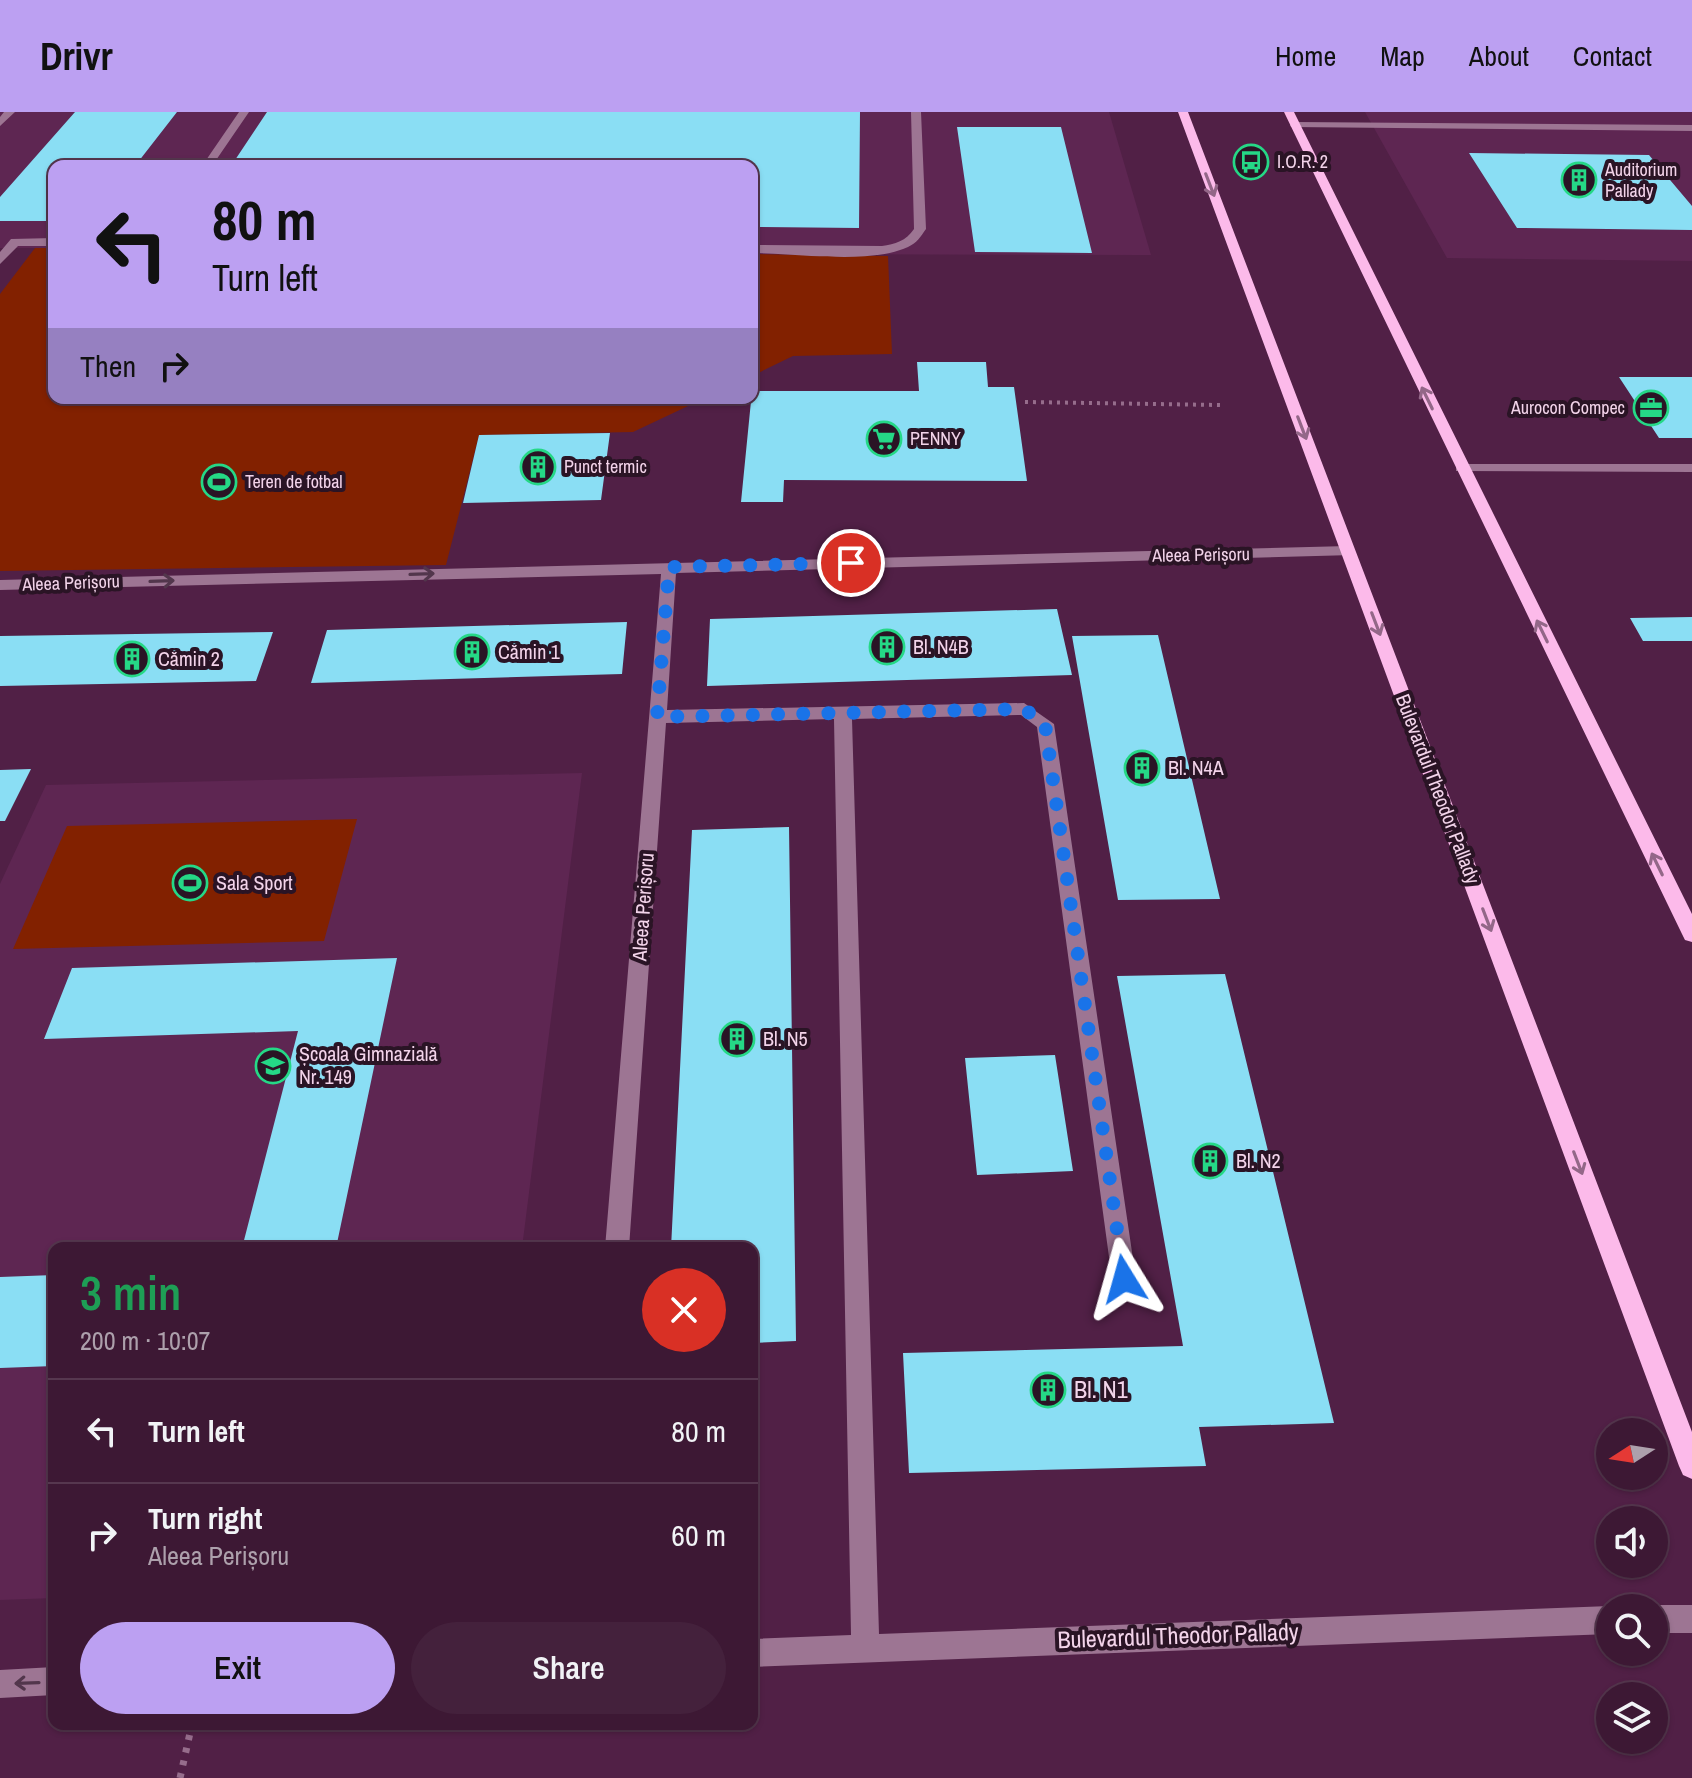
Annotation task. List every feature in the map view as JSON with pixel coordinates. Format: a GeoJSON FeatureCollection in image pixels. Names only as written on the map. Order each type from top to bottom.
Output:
{"type":"FeatureCollection","features":[{"type":"Feature","properties":{"kind":"main road","name":"Bulevardul Theodor Pallady"},"geometry":{"type":"LineString","coordinates":[[1183,112],[1692,1466]]}},
{"type":"Feature","properties":{"kind":"main road"},"geometry":{"type":"LineString","coordinates":[[1289,112],[1692,934]]}},
{"type":"Feature","properties":{"kind":"street"},"geometry":{"type":"LineString","coordinates":[[0,123],[10,112]]}},
{"type":"Feature","properties":{"kind":"street"},"geometry":{"type":"LineString","coordinates":[[211,160],[244,112]]}},
{"type":"Feature","properties":{"kind":"street"},"geometry":{"type":"LineString","coordinates":[[758,249],[859,250],[895,247],[913,241],[920,229],[916,112]]}},
{"type":"Feature","properties":{"kind":"street"},"geometry":{"type":"LineString","coordinates":[[1295,125],[1692,128]]}},
{"type":"Feature","properties":{"kind":"street"},"geometry":{"type":"LineString","coordinates":[[0,242],[48,242]]}},
{"type":"Feature","properties":{"kind":"street"},"geometry":{"type":"LineString","coordinates":[[0,260],[15,242]]}},
{"type":"Feature","properties":{"kind":"street"},"geometry":{"type":"LineString","coordinates":[[1461,468],[1692,468]]}},
{"type":"Feature","properties":{"kind":"street","name":"Aleea Perișoru"},"geometry":{"type":"LineString","coordinates":[[0,585],[1348,551]]}},
{"type":"Feature","properties":{"kind":"street","name":"Aleea Perișoru"},"geometry":{"type":"LineString","coordinates":[[617,1242],[669,567]]}},
{"type":"Feature","properties":{"kind":"street"},"geometry":{"type":"LineString","coordinates":[[657,717],[1024,709],[1045,724],[1124,1279]]}},
{"type":"Feature","properties":{"kind":"street"},"geometry":{"type":"LineString","coordinates":[[843,713],[865,1649]]}},
{"type":"Feature","properties":{"kind":"street"},"geometry":{"type":"LineString","coordinates":[[1668,1619],[1692,1619]]}},
{"type":"Feature","properties":{"kind":"street","name":"Bulevardul Theodor Pallady"},"geometry":{"type":"LineString","coordinates":[[758,1653],[1596,1620]]}},
{"type":"Feature","properties":{"kind":"street"},"geometry":{"type":"LineString","coordinates":[[0,1684],[48,1681]]}},
{"type":"Feature","properties":{"kind":"path"},"geometry":{"type":"LineString","coordinates":[[1025,402],[1220,405]]}},
{"type":"Feature","properties":{"kind":"path"},"geometry":{"type":"LineString","coordinates":[[180,1778],[191,1730]]}},
{"type":"Feature","properties":{"kind":"shaded area"},"geometry":{"type":"Polygon","coordinates":[[[0,112],[1109,112],[1151,255],[758,254],[758,160],[48,160],[48,248],[0,248],[0,112]]]}},
{"type":"Feature","properties":{"kind":"shaded area"},"geometry":{"type":"Polygon","coordinates":[[[1365,112],[1692,112],[1692,261],[1447,258],[1365,112]]]}},
{"type":"Feature","properties":{"kind":"shaded area","name":"Teren de fotbal"},"geometry":{"type":"Polygon","coordinates":[[[35,248],[48,248],[48,404],[692,404],[633,432],[479,435],[446,565],[0,571],[0,294],[35,248]]]}},
{"type":"Feature","properties":{"kind":"shaded area"},"geometry":{"type":"Polygon","coordinates":[[[758,254],[888,256],[892,354],[793,356],[758,373],[758,254]]]}},
{"type":"Feature","properties":{"kind":"shaded area","name":"Școala Gimnazială Nr. 149"},"geometry":{"type":"Polygon","coordinates":[[[582,773],[523,1242],[48,1242],[48,1598],[0,1600],[0,884],[46,785],[582,773]]]}},
{"type":"Feature","properties":{"kind":"shaded area","name":"Sala Sport"},"geometry":{"type":"Polygon","coordinates":[[[357,819],[324,941],[13,949],[67,826],[357,819]]]}},
{"type":"Feature","properties":{"kind":"building"},"geometry":{"type":"Polygon","coordinates":[[[75,112],[177,112],[140,160],[48,160],[48,221],[0,221],[0,197],[75,112]]]}},
{"type":"Feature","properties":{"kind":"building"},"geometry":{"type":"Polygon","coordinates":[[[267,112],[860,112],[859,228],[758,227],[758,160],[235,160],[267,112]]]}},
{"type":"Feature","properties":{"kind":"building"},"geometry":{"type":"Polygon","coordinates":[[[957,127],[1061,127],[1092,253],[975,252],[957,127]]]}},
{"type":"Feature","properties":{"kind":"building","name":"Auditorium Pallady"},"geometry":{"type":"Polygon","coordinates":[[[1469,153],[1649,155],[1692,206],[1692,230],[1517,228],[1469,153]]]}},
{"type":"Feature","properties":{"kind":"building","name":"PENNY"},"geometry":{"type":"Polygon","coordinates":[[[917,362],[986,362],[988,387],[1014,387],[1027,481],[784,480],[783,502],[741,502],[751,404],[758,404],[758,391],[919,391],[917,362]]]}},
{"type":"Feature","properties":{"kind":"building"},"geometry":{"type":"Polygon","coordinates":[[[1619,377],[1692,377],[1692,438],[1659,438],[1619,377]]]}},
{"type":"Feature","properties":{"kind":"building","name":"Punct termic"},"geometry":{"type":"Polygon","coordinates":[[[610,433],[601,500],[463,503],[479,435],[610,433]]]}},
{"type":"Feature","properties":{"kind":"building","name":"Bl. N4B"},"geometry":{"type":"Polygon","coordinates":[[[1057,609],[1072,675],[707,686],[710,619],[1057,609]]]}},
{"type":"Feature","properties":{"kind":"building"},"geometry":{"type":"Polygon","coordinates":[[[1692,617],[1692,641],[1643,641],[1630,618],[1692,617]]]}},
{"type":"Feature","properties":{"kind":"building","name":"Cămin 1"},"geometry":{"type":"Polygon","coordinates":[[[627,622],[622,674],[311,683],[327,630],[627,622]]]}},
{"type":"Feature","properties":{"kind":"building","name":"Cămin 2"},"geometry":{"type":"Polygon","coordinates":[[[273,632],[256,681],[0,686],[0,636],[273,632]]]}},
{"type":"Feature","properties":{"kind":"building","name":"Bl. N4A"},"geometry":{"type":"Polygon","coordinates":[[[1158,635],[1220,899],[1118,900],[1072,636],[1158,635]]]}},
{"type":"Feature","properties":{"kind":"building"},"geometry":{"type":"Polygon","coordinates":[[[31,769],[5,821],[0,821],[0,770],[31,769]]]}},
{"type":"Feature","properties":{"kind":"building","name":"Bl. N5"},"geometry":{"type":"Polygon","coordinates":[[[789,827],[796,1341],[758,1343],[758,1242],[671,1242],[692,830],[789,827]]]}},
{"type":"Feature","properties":{"kind":"building"},"geometry":{"type":"Polygon","coordinates":[[[397,958],[337,1242],[244,1242],[298,1031],[44,1039],[72,968],[397,958]]]}},
{"type":"Feature","properties":{"kind":"building","name":"Bl. N2"},"geometry":{"type":"Polygon","coordinates":[[[1225,974],[1334,1423],[1199,1427],[1206,1466],[909,1473],[903,1353],[1183,1346],[1117,976],[1225,974]]]}},
{"type":"Feature","properties":{"kind":"building"},"geometry":{"type":"Polygon","coordinates":[[[1055,1055],[1073,1171],[977,1175],[965,1058],[1055,1055]]]}},
{"type":"Feature","properties":{"kind":"building"},"geometry":{"type":"Polygon","coordinates":[[[48,1275],[48,1366],[0,1368],[0,1277],[48,1275]]]}},
{"type":"Feature","properties":{"kind":"place","name":"I.O.R. 2"},"geometry":{"type":"Point","coordinates":[1251,162]}},
{"type":"Feature","properties":{"kind":"place","name":"Auditorium Pallady"},"geometry":{"type":"Point","coordinates":[1579,180]}},
{"type":"Feature","properties":{"kind":"place","name":"Aurocon Compec"},"geometry":{"type":"Point","coordinates":[1651,408]}},
{"type":"Feature","properties":{"kind":"place","name":"PENNY"},"geometry":{"type":"Point","coordinates":[884,439]}},
{"type":"Feature","properties":{"kind":"place","name":"Punct termic"},"geometry":{"type":"Point","coordinates":[538,467]}},
{"type":"Feature","properties":{"kind":"place","name":"Teren de fotbal"},"geometry":{"type":"Point","coordinates":[219,482]}},
{"type":"Feature","properties":{"kind":"place","name":"Bl. N4B"},"geometry":{"type":"Point","coordinates":[887,647]}},
{"type":"Feature","properties":{"kind":"place","name":"Cămin 1"},"geometry":{"type":"Point","coordinates":[472,652]}},
{"type":"Feature","properties":{"kind":"place","name":"Cămin 2"},"geometry":{"type":"Point","coordinates":[132,659]}},
{"type":"Feature","properties":{"kind":"place","name":"Bl. N4A"},"geometry":{"type":"Point","coordinates":[1142,768]}},
{"type":"Feature","properties":{"kind":"place","name":"Sala Sport"},"geometry":{"type":"Point","coordinates":[190,883]}},
{"type":"Feature","properties":{"kind":"place","name":"Bl. N5"},"geometry":{"type":"Point","coordinates":[737,1039]}},
{"type":"Feature","properties":{"kind":"place","name":"Școala Gimnazială Nr. 149"},"geometry":{"type":"Point","coordinates":[273,1066]}},
{"type":"Feature","properties":{"kind":"place","name":"Bl. N2"},"geometry":{"type":"Point","coordinates":[1210,1161]}},
{"type":"Feature","properties":{"kind":"place","name":"Bl. N1"},"geometry":{"type":"Point","coordinates":[1048,1390]}},
{"type":"Feature","properties":{"kind":"route"},"geometry":{"type":"LineString","coordinates":[[851,563],[669,567],[657,717],[1024,709],[1045,724],[1124,1279]]}}]}
